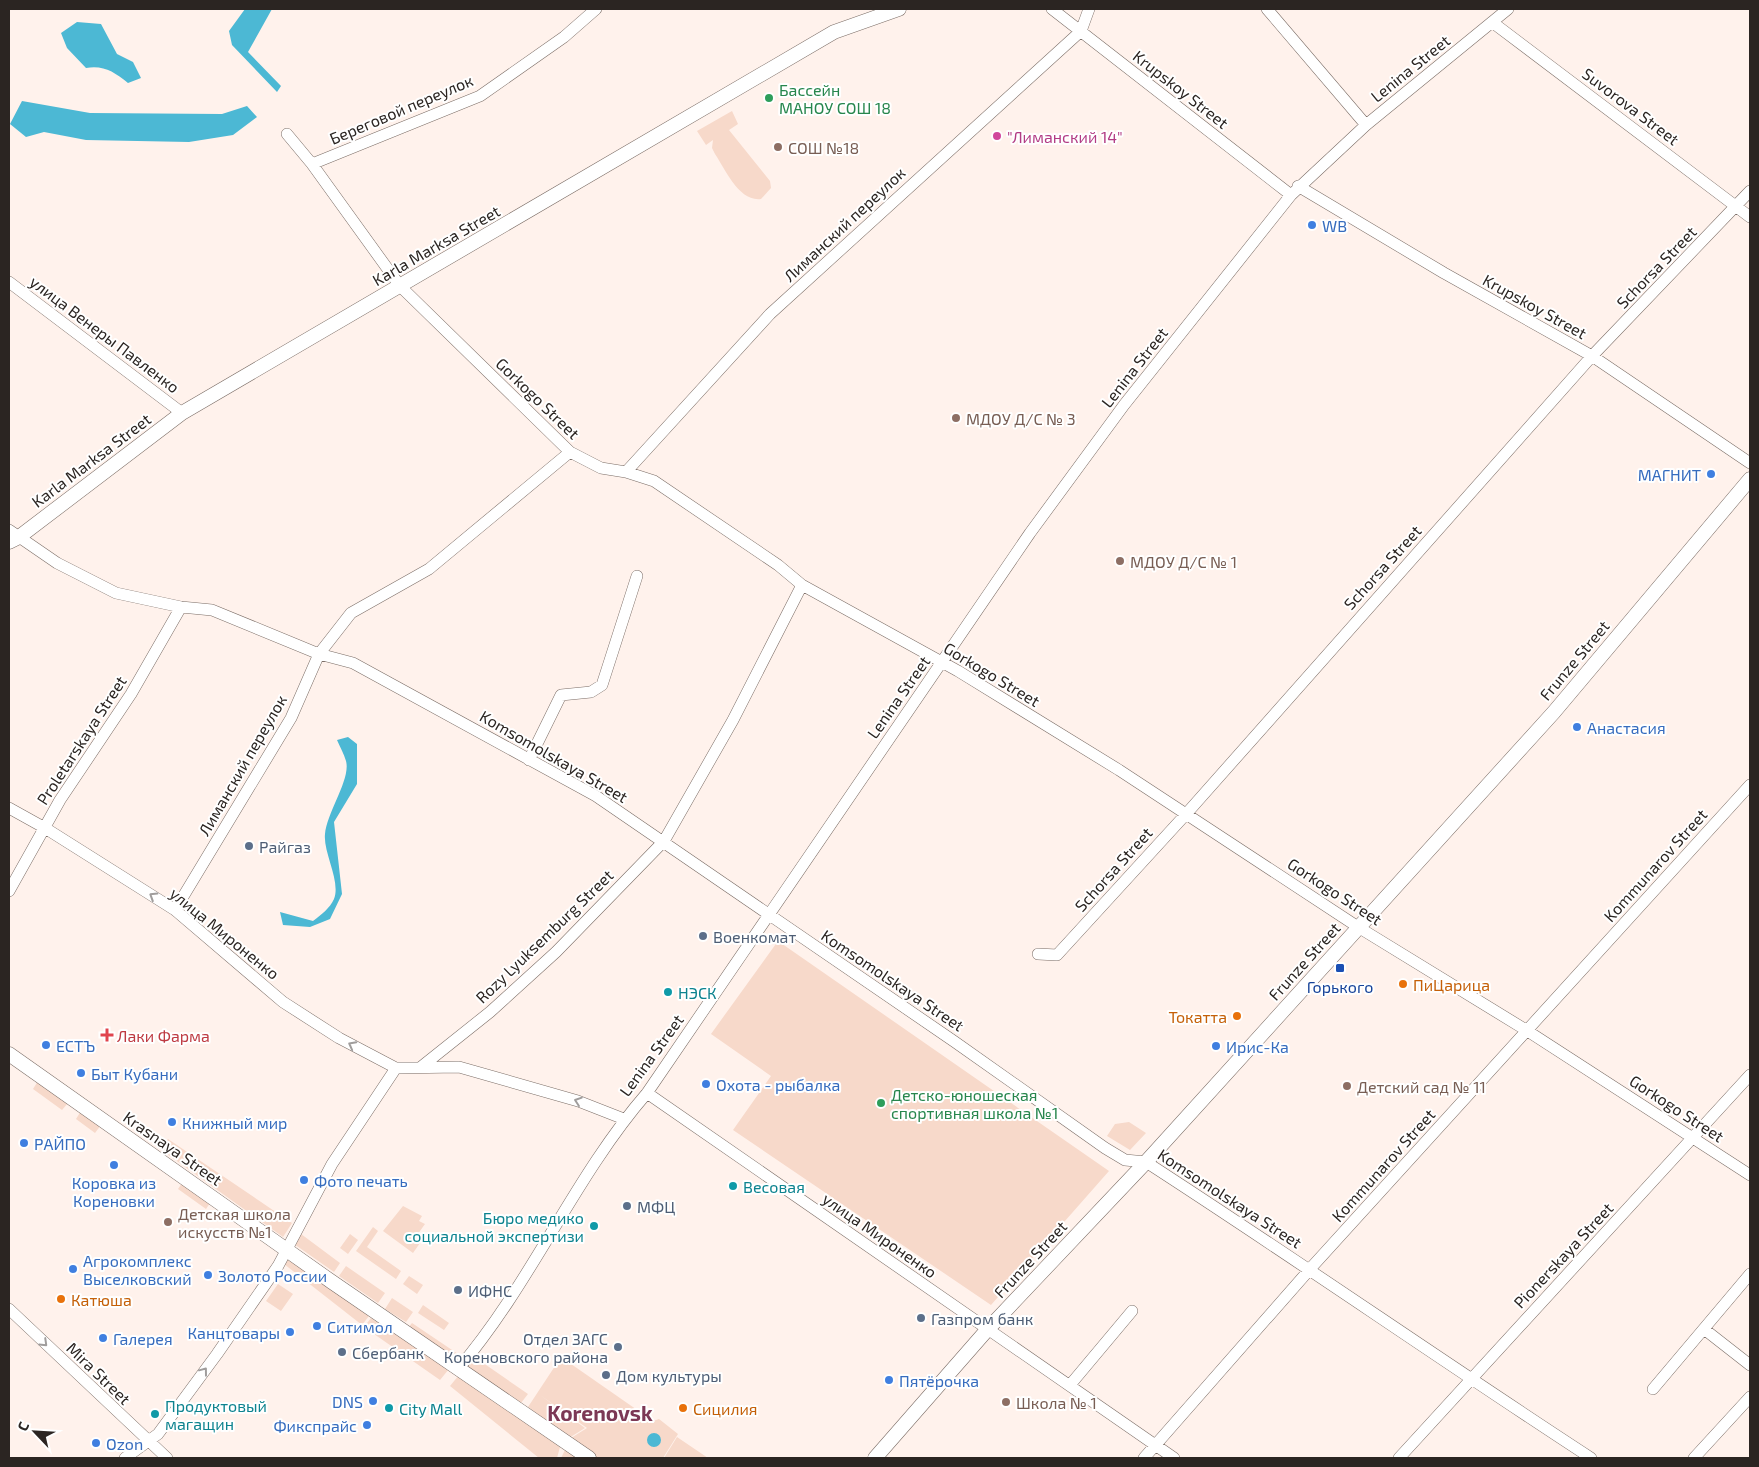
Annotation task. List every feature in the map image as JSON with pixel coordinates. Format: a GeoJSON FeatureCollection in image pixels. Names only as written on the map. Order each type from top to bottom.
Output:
{"type":"FeatureCollection","features":[{"type":"Feature","properties":{"kind":"main road","name":"Karla Marksa Street"},"geometry":{"type":"LineString","coordinates":[[12,536],[182,413],[834,32],[899,9]]}},
{"type":"Feature","properties":{"kind":"main road","name":"Frunze Street"},"geometry":{"type":"LineString","coordinates":[[875,1458],[987,1330],[1146,1162],[1554,712],[1750,479]]}},
{"type":"Feature","properties":{"kind":"main road","name":"Krasnaya Street"},"geometry":{"type":"LineString","coordinates":[[9,1054],[287,1250],[589,1458]]}},
{"type":"Feature","properties":{"kind":"street","name":"Береговой переулок"},"geometry":{"type":"LineString","coordinates":[[312,164],[480,96],[564,37],[596,9]]}},
{"type":"Feature","properties":{"kind":"street","name":"Krupskoy Street"},"geometry":{"type":"LineString","coordinates":[[1052,9],[1295,190],[1592,356],[1750,463]]}},
{"type":"Feature","properties":{"kind":"street","name":"Лиманский переулок"},"geometry":{"type":"LineString","coordinates":[[626,472],[770,314],[1081,31],[1089,9]]}},
{"type":"Feature","properties":{"kind":"street"},"geometry":{"type":"LineString","coordinates":[[1266,9],[1366,125]]}},
{"type":"Feature","properties":{"kind":"street","name":"Lenina Street"},"geometry":{"type":"LineString","coordinates":[[458,1369],[480,1342],[517,1287],[624,1119],[647,1092],[769,916],[1030,533],[1124,405],[1295,190],[1366,125],[1508,9]]}},
{"type":"Feature","properties":{"kind":"street","name":"Suvorova Street"},"geometry":{"type":"LineString","coordinates":[[1492,22],[1738,206],[1750,217]]}},
{"type":"Feature","properties":{"kind":"street","name":"Gorkogo Street"},"geometry":{"type":"LineString","coordinates":[[287,134],[312,164],[400,286],[570,452],[601,468],[626,472],[654,481],[778,565],[802,585],[942,663],[1187,813],[1358,927],[1526,1030],[1750,1174]]}},
{"type":"Feature","properties":{"kind":"street","name":"Schorsa Street"},"geometry":{"type":"LineString","coordinates":[[1038,954],[1056,955],[1187,813],[1592,356],[1738,206],[1750,191]]}},
{"type":"Feature","properties":{"kind":"street","name":"улица Венеры Павленко"},"geometry":{"type":"LineString","coordinates":[[9,282],[182,413]]}},
{"type":"Feature","properties":{"kind":"street","name":"Лиманский переулок"},"geometry":{"type":"LineString","coordinates":[[175,910],[292,718],[319,654],[351,613],[429,569],[570,452]]}},
{"type":"Feature","properties":{"kind":"street","name":"Komsomolskaya Street"},"geometry":{"type":"LineString","coordinates":[[12,536],[57,563],[116,593],[180,607],[212,610],[319,654],[353,663],[596,796],[955,1042],[1105,1148],[1125,1160],[1146,1162],[1310,1269],[1470,1379],[1591,1458]]}},
{"type":"Feature","properties":{"kind":"street"},"geometry":{"type":"LineString","coordinates":[[529,760],[561,695],[591,692],[602,684],[637,576]]}},
{"type":"Feature","properties":{"kind":"street","name":"Rozy Lyuksemburg Street"},"geometry":{"type":"LineString","coordinates":[[421,1067],[490,1012],[556,952],[664,841],[734,720],[802,585]]}},
{"type":"Feature","properties":{"kind":"street","name":"Proletarskaya Street"},"geometry":{"type":"LineString","coordinates":[[9,891],[77,772],[131,694],[180,607]]}},
{"type":"Feature","properties":{"kind":"street","name":"Kommunarov Street"},"geometry":{"type":"LineString","coordinates":[[1144,1458],[1154,1444],[1310,1269],[1750,785]]}},
{"type":"Feature","properties":{"kind":"street","name":"улица Мироненко"},"geometry":{"type":"LineString","coordinates":[[9,808],[45,828],[175,910],[283,1002],[339,1038],[396,1068]]}},
{"type":"Feature","properties":{"kind":"street"},"geometry":{"type":"LineString","coordinates":[[125,1458],[158,1434],[217,1354],[308,1219],[332,1164],[396,1068],[459,1068],[578,1101],[624,1119]]}},
{"type":"Feature","properties":{"kind":"street","name":"Pionerskaya Street"},"geometry":{"type":"LineString","coordinates":[[1399,1458],[1694,1138],[1750,1074]]}},
{"type":"Feature","properties":{"kind":"street","name":"улица Мироненко"},"geometry":{"type":"LineString","coordinates":[[647,1092],[987,1330],[1174,1458]]}},
{"type":"Feature","properties":{"kind":"street"},"geometry":{"type":"LineString","coordinates":[[1653,1389],[1750,1274]]}},
{"type":"Feature","properties":{"kind":"street","name":"Mira Street"},"geometry":{"type":"LineString","coordinates":[[9,1309],[148,1443],[167,1458]]}},
{"type":"Feature","properties":{"kind":"street"},"geometry":{"type":"LineString","coordinates":[[1070,1385],[1132,1311]]}},
{"type":"Feature","properties":{"kind":"street"},"geometry":{"type":"LineString","coordinates":[[1704,1329],[1750,1365]]}},
{"type":"Feature","properties":{"kind":"street"},"geometry":{"type":"LineString","coordinates":[[1694,1458],[1750,1397]]}},
{"type":"Feature","properties":{"kind":"shaded area"},"geometry":{"type":"Polygon","coordinates":[[[732,111],[738,124],[729,130],[770,181],[771,188],[761,199],[753,199],[739,190],[715,154],[712,148],[713,140],[706,145],[697,131],[732,111]]]}},
{"type":"Feature","properties":{"kind":"shaded area","name":"Детско-юношеская спортивная школа №1"},"geometry":{"type":"Polygon","coordinates":[[[778,941],[1109,1171],[991,1305],[733,1130],[771,1076],[711,1034],[778,941]]]}},
{"type":"Feature","properties":{"kind":"shaded area"},"geometry":{"type":"Polygon","coordinates":[[[38,1081],[68,1103],[62,1110],[33,1089],[38,1081]]]}},
{"type":"Feature","properties":{"kind":"shaded area"},"geometry":{"type":"Polygon","coordinates":[[[81,1111],[101,1125],[95,1133],[76,1119],[81,1111]]]}},
{"type":"Feature","properties":{"kind":"shaded area"},"geometry":{"type":"Polygon","coordinates":[[[1129,1122],[1146,1133],[1130,1150],[1107,1136],[1115,1124],[1129,1122]]]}},
{"type":"Feature","properties":{"kind":"shaded area"},"geometry":{"type":"Polygon","coordinates":[[[168,1139],[292,1223],[283,1237],[160,1149],[168,1139]]]}},
{"type":"Feature","properties":{"kind":"shaded area"},"geometry":{"type":"Polygon","coordinates":[[[182,1183],[210,1203],[206,1209],[178,1189],[182,1183]]]}},
{"type":"Feature","properties":{"kind":"shaded area"},"geometry":{"type":"Polygon","coordinates":[[[403,1206],[422,1216],[419,1221],[425,1224],[415,1238],[420,1243],[413,1253],[383,1231],[403,1206]]]}},
{"type":"Feature","properties":{"kind":"shaded area"},"geometry":{"type":"Polygon","coordinates":[[[373,1227],[378,1231],[367,1247],[401,1271],[396,1279],[356,1251],[373,1227]]]}},
{"type":"Feature","properties":{"kind":"shaded area"},"geometry":{"type":"Polygon","coordinates":[[[301,1234],[340,1263],[334,1272],[294,1244],[301,1234]]]}},
{"type":"Feature","properties":{"kind":"shaded area"},"geometry":{"type":"Polygon","coordinates":[[[350,1234],[358,1240],[348,1254],[340,1248],[350,1234]]]}},
{"type":"Feature","properties":{"kind":"shaded area"},"geometry":{"type":"Polygon","coordinates":[[[288,1257],[369,1316],[362,1325],[284,1264],[288,1257]]]}},
{"type":"Feature","properties":{"kind":"shaded area"},"geometry":{"type":"Polygon","coordinates":[[[346,1266],[385,1293],[378,1303],[339,1276],[346,1266]]]}},
{"type":"Feature","properties":{"kind":"shaded area"},"geometry":{"type":"Polygon","coordinates":[[[409,1276],[423,1285],[417,1294],[403,1284],[409,1276]]]}},
{"type":"Feature","properties":{"kind":"shaded area"},"geometry":{"type":"Polygon","coordinates":[[[278,1284],[293,1294],[281,1311],[266,1301],[278,1284]]]}},
{"type":"Feature","properties":{"kind":"shaded area"},"geometry":{"type":"Polygon","coordinates":[[[392,1298],[413,1312],[406,1322],[385,1309],[392,1298]]]}},
{"type":"Feature","properties":{"kind":"shaded area"},"geometry":{"type":"Polygon","coordinates":[[[423,1305],[449,1323],[444,1330],[418,1313],[423,1305]]]}},
{"type":"Feature","properties":{"kind":"shaded area"},"geometry":{"type":"Polygon","coordinates":[[[371,1318],[449,1369],[440,1380],[364,1327],[371,1318]]]}},
{"type":"Feature","properties":{"kind":"shaded area"},"geometry":{"type":"Polygon","coordinates":[[[412,1323],[458,1354],[455,1359],[408,1328],[412,1323]]]}},
{"type":"Feature","properties":{"kind":"shaded area"},"geometry":{"type":"Polygon","coordinates":[[[561,1357],[653,1421],[659,1419],[678,1434],[663,1458],[561,1458],[571,1438],[587,1428],[540,1395],[585,1428],[569,1438],[528,1407],[561,1357]]]}},
{"type":"Feature","properties":{"kind":"shaded area"},"geometry":{"type":"Polygon","coordinates":[[[476,1358],[528,1394],[521,1403],[468,1367],[476,1358]]]}},
{"type":"Feature","properties":{"kind":"shaded area"},"geometry":{"type":"Polygon","coordinates":[[[459,1375],[560,1447],[557,1458],[539,1458],[450,1386],[459,1375]]]}},
{"type":"Feature","properties":{"kind":"shaded area"},"geometry":{"type":"Polygon","coordinates":[[[677,1437],[708,1458],[664,1458],[677,1437]]]}},
{"type":"Feature","properties":{"kind":"water"},"geometry":{"type":"Polygon","coordinates":[[[245,9],[272,9],[248,52],[281,86],[277,92],[232,45],[229,31],[245,9]]]}},
{"type":"Feature","properties":{"kind":"water"},"geometry":{"type":"Polygon","coordinates":[[[77,22],[101,24],[117,54],[133,62],[141,78],[128,83],[108,70],[92,67],[86,68],[67,48],[61,33],[77,22]]]}},
{"type":"Feature","properties":{"kind":"water"},"geometry":{"type":"Polygon","coordinates":[[[22,101],[90,113],[222,114],[247,106],[257,117],[233,135],[189,142],[86,140],[44,132],[26,137],[10,124],[22,101]]]}},
{"type":"Feature","properties":{"kind":"water"},"geometry":{"type":"Polygon","coordinates":[[[348,737],[357,744],[357,784],[334,822],[342,894],[330,919],[310,927],[283,925],[280,912],[313,921],[328,908],[334,899],[336,892],[334,876],[325,842],[325,834],[347,768],[337,740],[348,737]]]}},
{"type":"Feature","properties":{"kind":"water"},"geometry":{"type":"Polygon","coordinates":[[[651,1433],[657,1433],[661,1440],[657,1447],[651,1447],[647,1443],[647,1437],[651,1433]]]}},
{"type":"Feature","properties":{"kind":"place","name":"Бассейн МАНОУ СОШ 18"},"geometry":{"type":"Point","coordinates":[769,98]}},
{"type":"Feature","properties":{"kind":"place","name":"\"Лиманский 14\""},"geometry":{"type":"Point","coordinates":[997,136]}},
{"type":"Feature","properties":{"kind":"place","name":"СОШ №18"},"geometry":{"type":"Point","coordinates":[778,147]}},
{"type":"Feature","properties":{"kind":"place","name":"WB"},"geometry":{"type":"Point","coordinates":[1312,225]}},
{"type":"Feature","properties":{"kind":"place","name":"МДОУ Д/С № 3"},"geometry":{"type":"Point","coordinates":[956,418]}},
{"type":"Feature","properties":{"kind":"place","name":"МАГНИТ"},"geometry":{"type":"Point","coordinates":[1711,474]}},
{"type":"Feature","properties":{"kind":"place","name":"МДОУ Д/С № 1"},"geometry":{"type":"Point","coordinates":[1120,561]}},
{"type":"Feature","properties":{"kind":"place","name":"Анастасия"},"geometry":{"type":"Point","coordinates":[1577,727]}},
{"type":"Feature","properties":{"kind":"place","name":"Райгаз"},"geometry":{"type":"Point","coordinates":[249,846]}},
{"type":"Feature","properties":{"kind":"place","name":"Военкомат"},"geometry":{"type":"Point","coordinates":[703,936]}},
{"type":"Feature","properties":{"kind":"place","name":"Горького"},"geometry":{"type":"Point","coordinates":[1340,968]}},
{"type":"Feature","properties":{"kind":"place","name":"ПиЦарица"},"geometry":{"type":"Point","coordinates":[1403,984]}},
{"type":"Feature","properties":{"kind":"place","name":"НЭСК"},"geometry":{"type":"Point","coordinates":[668,992]}},
{"type":"Feature","properties":{"kind":"place","name":"Токатта"},"geometry":{"type":"Point","coordinates":[1237,1016]}},
{"type":"Feature","properties":{"kind":"place","name":"Лаки Фарма"},"geometry":{"type":"Point","coordinates":[107,1035]}},
{"type":"Feature","properties":{"kind":"place","name":"ЕСТЪ"},"geometry":{"type":"Point","coordinates":[46,1045]}},
{"type":"Feature","properties":{"kind":"place","name":"Ирис-Ка"},"geometry":{"type":"Point","coordinates":[1216,1046]}},
{"type":"Feature","properties":{"kind":"place","name":"Быт Кубани"},"geometry":{"type":"Point","coordinates":[81,1073]}},
{"type":"Feature","properties":{"kind":"place","name":"Охота - рыбалка"},"geometry":{"type":"Point","coordinates":[706,1084]}},
{"type":"Feature","properties":{"kind":"place","name":"Детский сад № 11"},"geometry":{"type":"Point","coordinates":[1347,1086]}},
{"type":"Feature","properties":{"kind":"place","name":"Детско-юношеская спортивная школа №1"},"geometry":{"type":"Point","coordinates":[881,1103]}},
{"type":"Feature","properties":{"kind":"place","name":"Книжный мир"},"geometry":{"type":"Point","coordinates":[172,1122]}},
{"type":"Feature","properties":{"kind":"place","name":"РАЙПО"},"geometry":{"type":"Point","coordinates":[24,1143]}},
{"type":"Feature","properties":{"kind":"place","name":"Коровка из Кореновки"},"geometry":{"type":"Point","coordinates":[114,1165]}},
{"type":"Feature","properties":{"kind":"place","name":"Фото печать"},"geometry":{"type":"Point","coordinates":[304,1180]}},
{"type":"Feature","properties":{"kind":"place","name":"Весовая"},"geometry":{"type":"Point","coordinates":[733,1186]}},
{"type":"Feature","properties":{"kind":"place","name":"МФЦ"},"geometry":{"type":"Point","coordinates":[627,1206]}},
{"type":"Feature","properties":{"kind":"place","name":"Детская школа искусств №1"},"geometry":{"type":"Point","coordinates":[168,1222]}},
{"type":"Feature","properties":{"kind":"place","name":"Бюро медико социальной экспертизи"},"geometry":{"type":"Point","coordinates":[594,1226]}},
{"type":"Feature","properties":{"kind":"place","name":"Агрокомплекс Выселковский"},"geometry":{"type":"Point","coordinates":[73,1269]}},
{"type":"Feature","properties":{"kind":"place","name":"Золото России"},"geometry":{"type":"Point","coordinates":[208,1275]}},
{"type":"Feature","properties":{"kind":"place","name":"ИФНС"},"geometry":{"type":"Point","coordinates":[458,1290]}},
{"type":"Feature","properties":{"kind":"place","name":"Катюша"},"geometry":{"type":"Point","coordinates":[61,1299]}},
{"type":"Feature","properties":{"kind":"place","name":"Газпром банк"},"geometry":{"type":"Point","coordinates":[921,1318]}},
{"type":"Feature","properties":{"kind":"place","name":"Ситимол"},"geometry":{"type":"Point","coordinates":[317,1326]}},
{"type":"Feature","properties":{"kind":"place","name":"Канцтовары"},"geometry":{"type":"Point","coordinates":[290,1332]}},
{"type":"Feature","properties":{"kind":"place","name":"Галерея"},"geometry":{"type":"Point","coordinates":[103,1338]}},
{"type":"Feature","properties":{"kind":"place","name":"Отдел ЗАГС Кореновского района"},"geometry":{"type":"Point","coordinates":[618,1347]}},
{"type":"Feature","properties":{"kind":"place","name":"Сбербанк"},"geometry":{"type":"Point","coordinates":[342,1352]}},
{"type":"Feature","properties":{"kind":"place","name":"Дом культуры"},"geometry":{"type":"Point","coordinates":[606,1375]}},
{"type":"Feature","properties":{"kind":"place","name":"Пятёрочка"},"geometry":{"type":"Point","coordinates":[889,1380]}},
{"type":"Feature","properties":{"kind":"place","name":"DNS"},"geometry":{"type":"Point","coordinates":[373,1401]}},
{"type":"Feature","properties":{"kind":"place","name":"Школа № 1"},"geometry":{"type":"Point","coordinates":[1006,1402]}},
{"type":"Feature","properties":{"kind":"place","name":"City Mall"},"geometry":{"type":"Point","coordinates":[389,1408]}},
{"type":"Feature","properties":{"kind":"place","name":"Сицилия"},"geometry":{"type":"Point","coordinates":[683,1408]}},
{"type":"Feature","properties":{"kind":"place","name":"Продуктовый магащин"},"geometry":{"type":"Point","coordinates":[155,1414]}},
{"type":"Feature","properties":{"kind":"place","name":"Фикспрайс"},"geometry":{"type":"Point","coordinates":[367,1425]}},
{"type":"Feature","properties":{"kind":"place","name":"Ozon"},"geometry":{"type":"Point","coordinates":[96,1443]}},
{"type":"Feature","properties":{"kind":"district","name":"Korenovsk"},"geometry":{"type":"Point","coordinates":[600,1412]}}]}
